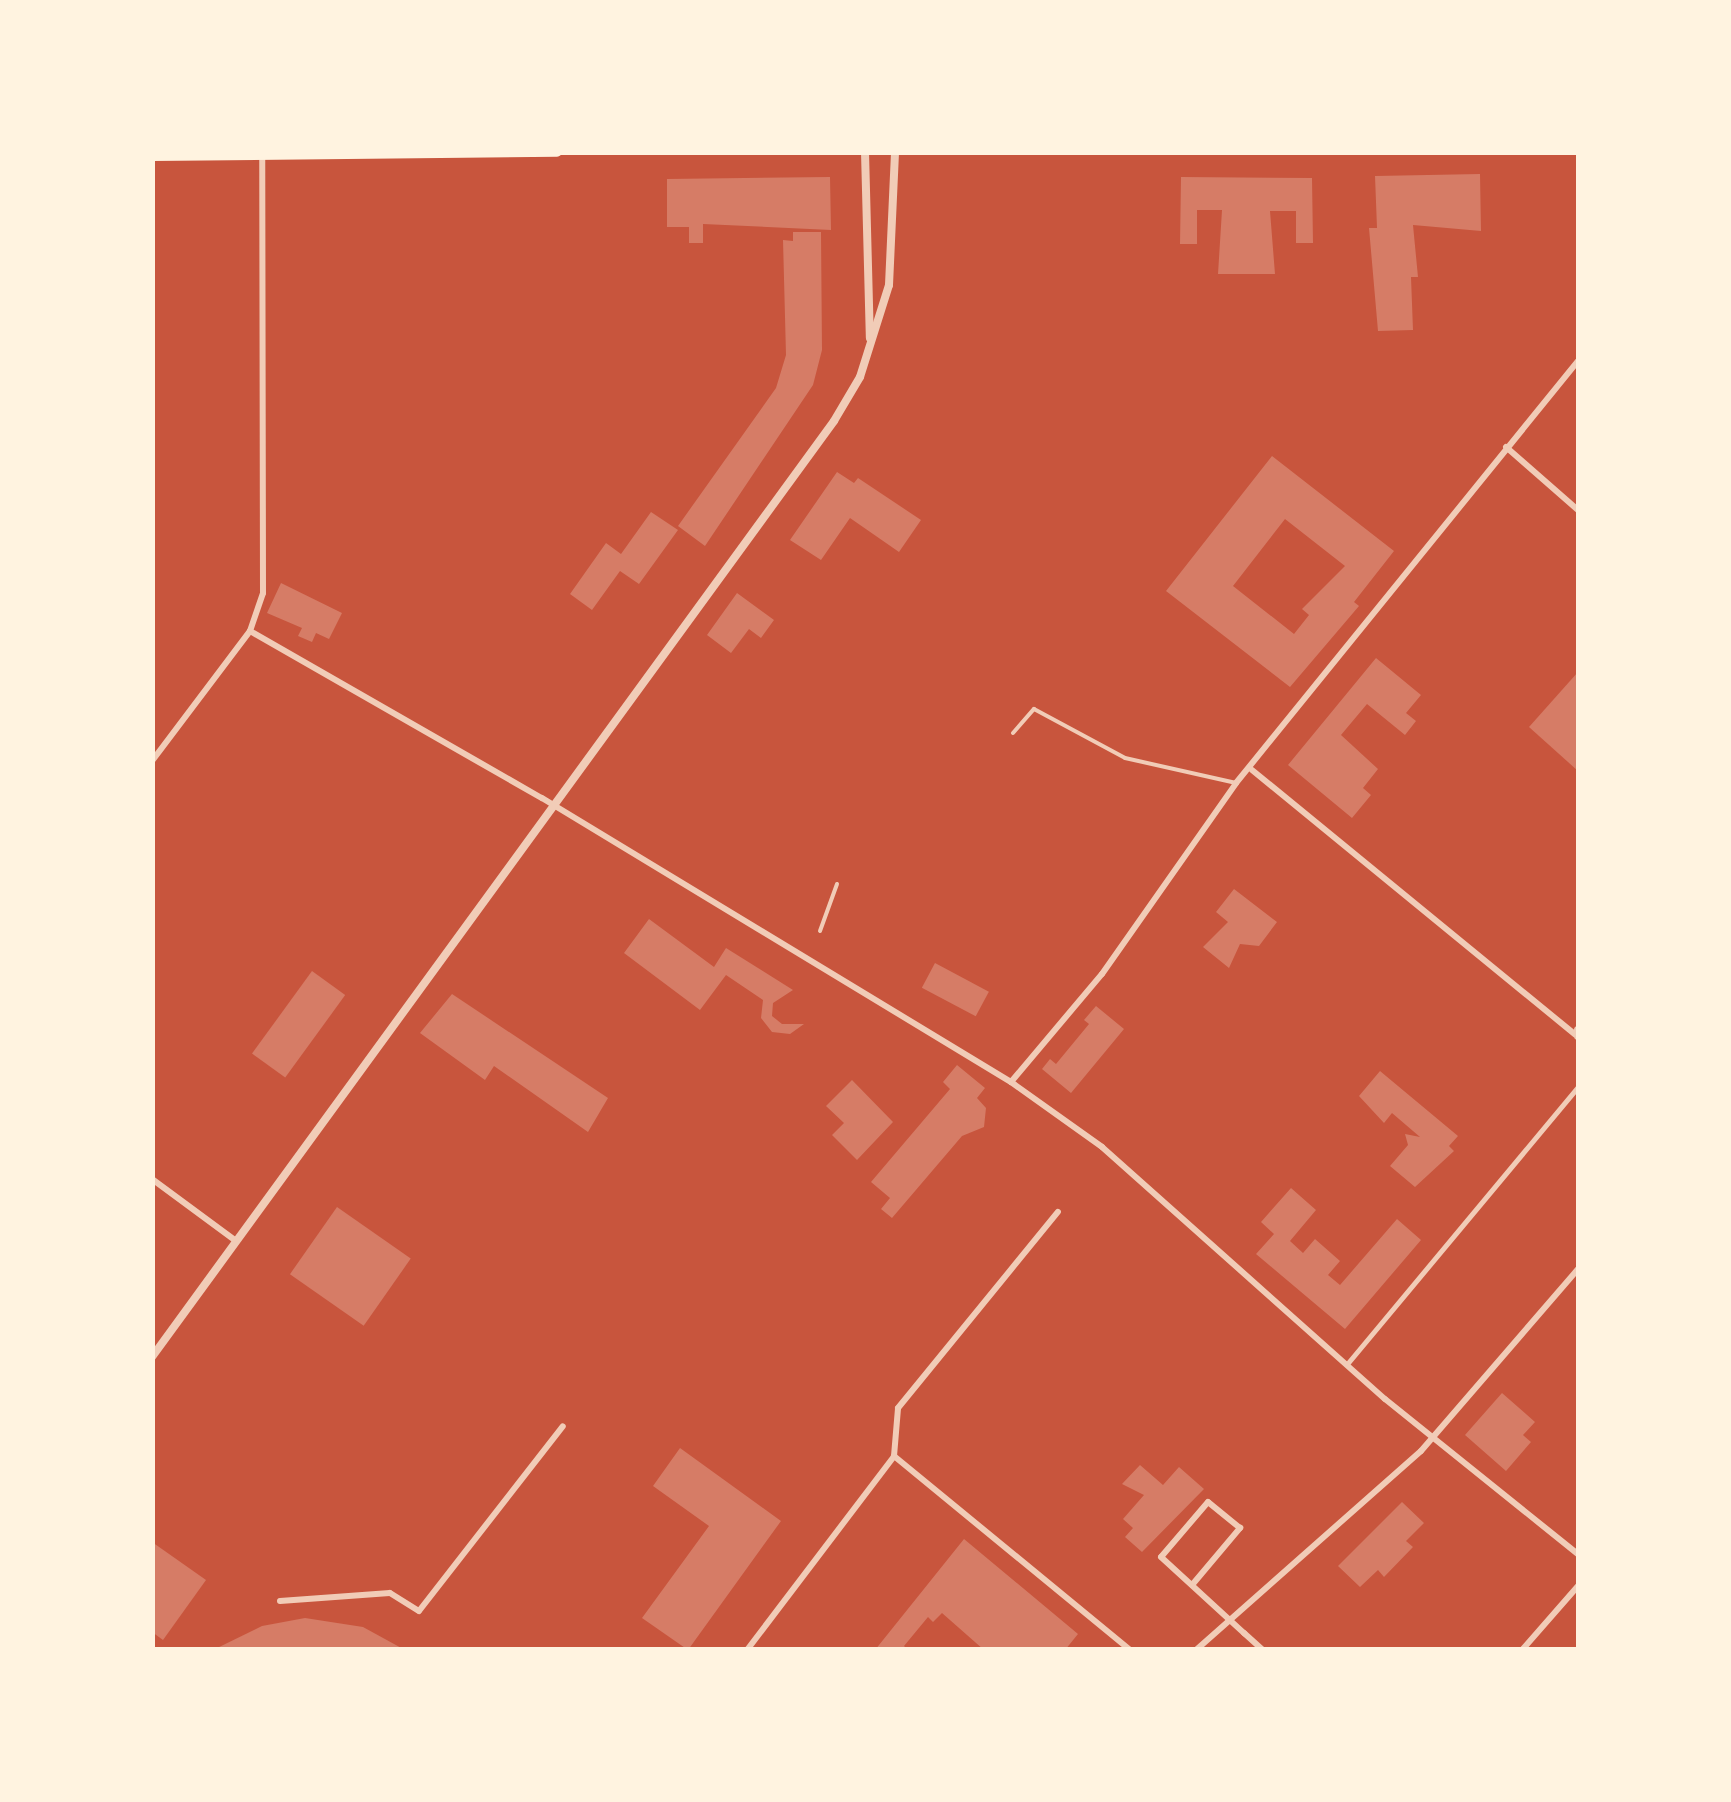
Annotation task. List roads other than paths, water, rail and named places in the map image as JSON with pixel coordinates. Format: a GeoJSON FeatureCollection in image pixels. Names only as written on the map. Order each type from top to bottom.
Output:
{"type":"FeatureCollection","features":[{"type":"Feature","properties":{"kind":"main road"},"geometry":{"type":"LineString","coordinates":[[152,156],[557,152]]}},
{"type":"Feature","properties":{"kind":"street"},"geometry":{"type":"LineString","coordinates":[[865,152],[870,348]]}},
{"type":"Feature","properties":{"kind":"street"},"geometry":{"type":"LineString","coordinates":[[152,1357],[814,450],[860,376],[889,284],[894,152]]}},
{"type":"Feature","properties":{"kind":"street"},"geometry":{"type":"LineString","coordinates":[[152,761],[250,631],[265,580],[262,155]]}},
{"type":"Feature","properties":{"kind":"street"},"geometry":{"type":"LineString","coordinates":[[1012,1082],[1102,974],[1236,783],[1252,770],[1506,447],[1578,362]]}},
{"type":"Feature","properties":{"kind":"street"},"geometry":{"type":"LineString","coordinates":[[1506,447],[1578,510]]}},
{"type":"Feature","properties":{"kind":"street"},"geometry":{"type":"LineString","coordinates":[[250,631],[1012,1082],[1102,1147],[1347,1364],[1578,1554]]}},
{"type":"Feature","properties":{"kind":"street"},"geometry":{"type":"LineString","coordinates":[[1252,770],[1577,1033]]}},
{"type":"Feature","properties":{"kind":"street"},"geometry":{"type":"LineString","coordinates":[[1347,1364],[1578,1087]]}},
{"type":"Feature","properties":{"kind":"street"},"geometry":{"type":"LineString","coordinates":[[152,1179],[236,1242]]}},
{"type":"Feature","properties":{"kind":"street"},"geometry":{"type":"LineString","coordinates":[[747,1650],[894,1456],[898,1408],[1058,1212]]}},
{"type":"Feature","properties":{"kind":"street"},"geometry":{"type":"LineString","coordinates":[[1196,1650],[1434,1438],[1578,1269]]}},
{"type":"Feature","properties":{"kind":"street"},"geometry":{"type":"LineString","coordinates":[[280,1601],[390,1593],[420,1612],[562,1426]]}},
{"type":"Feature","properties":{"kind":"street"},"geometry":{"type":"LineString","coordinates":[[894,1456],[1130,1650]]}},
{"type":"Feature","properties":{"kind":"street"},"geometry":{"type":"LineString","coordinates":[[1192,1586],[1240,1528],[1208,1502],[1161,1557],[1192,1586],[1264,1650]]}},
{"type":"Feature","properties":{"kind":"street"},"geometry":{"type":"LineString","coordinates":[[1522,1650],[1578,1586]]}},
{"type":"Feature","properties":{"kind":"lane"},"geometry":{"type":"LineString","coordinates":[[1013,733],[1034,709],[1125,758],[1236,783]]}},
{"type":"Feature","properties":{"kind":"lane"},"geometry":{"type":"LineString","coordinates":[[820,930],[838,884]]}}]}
